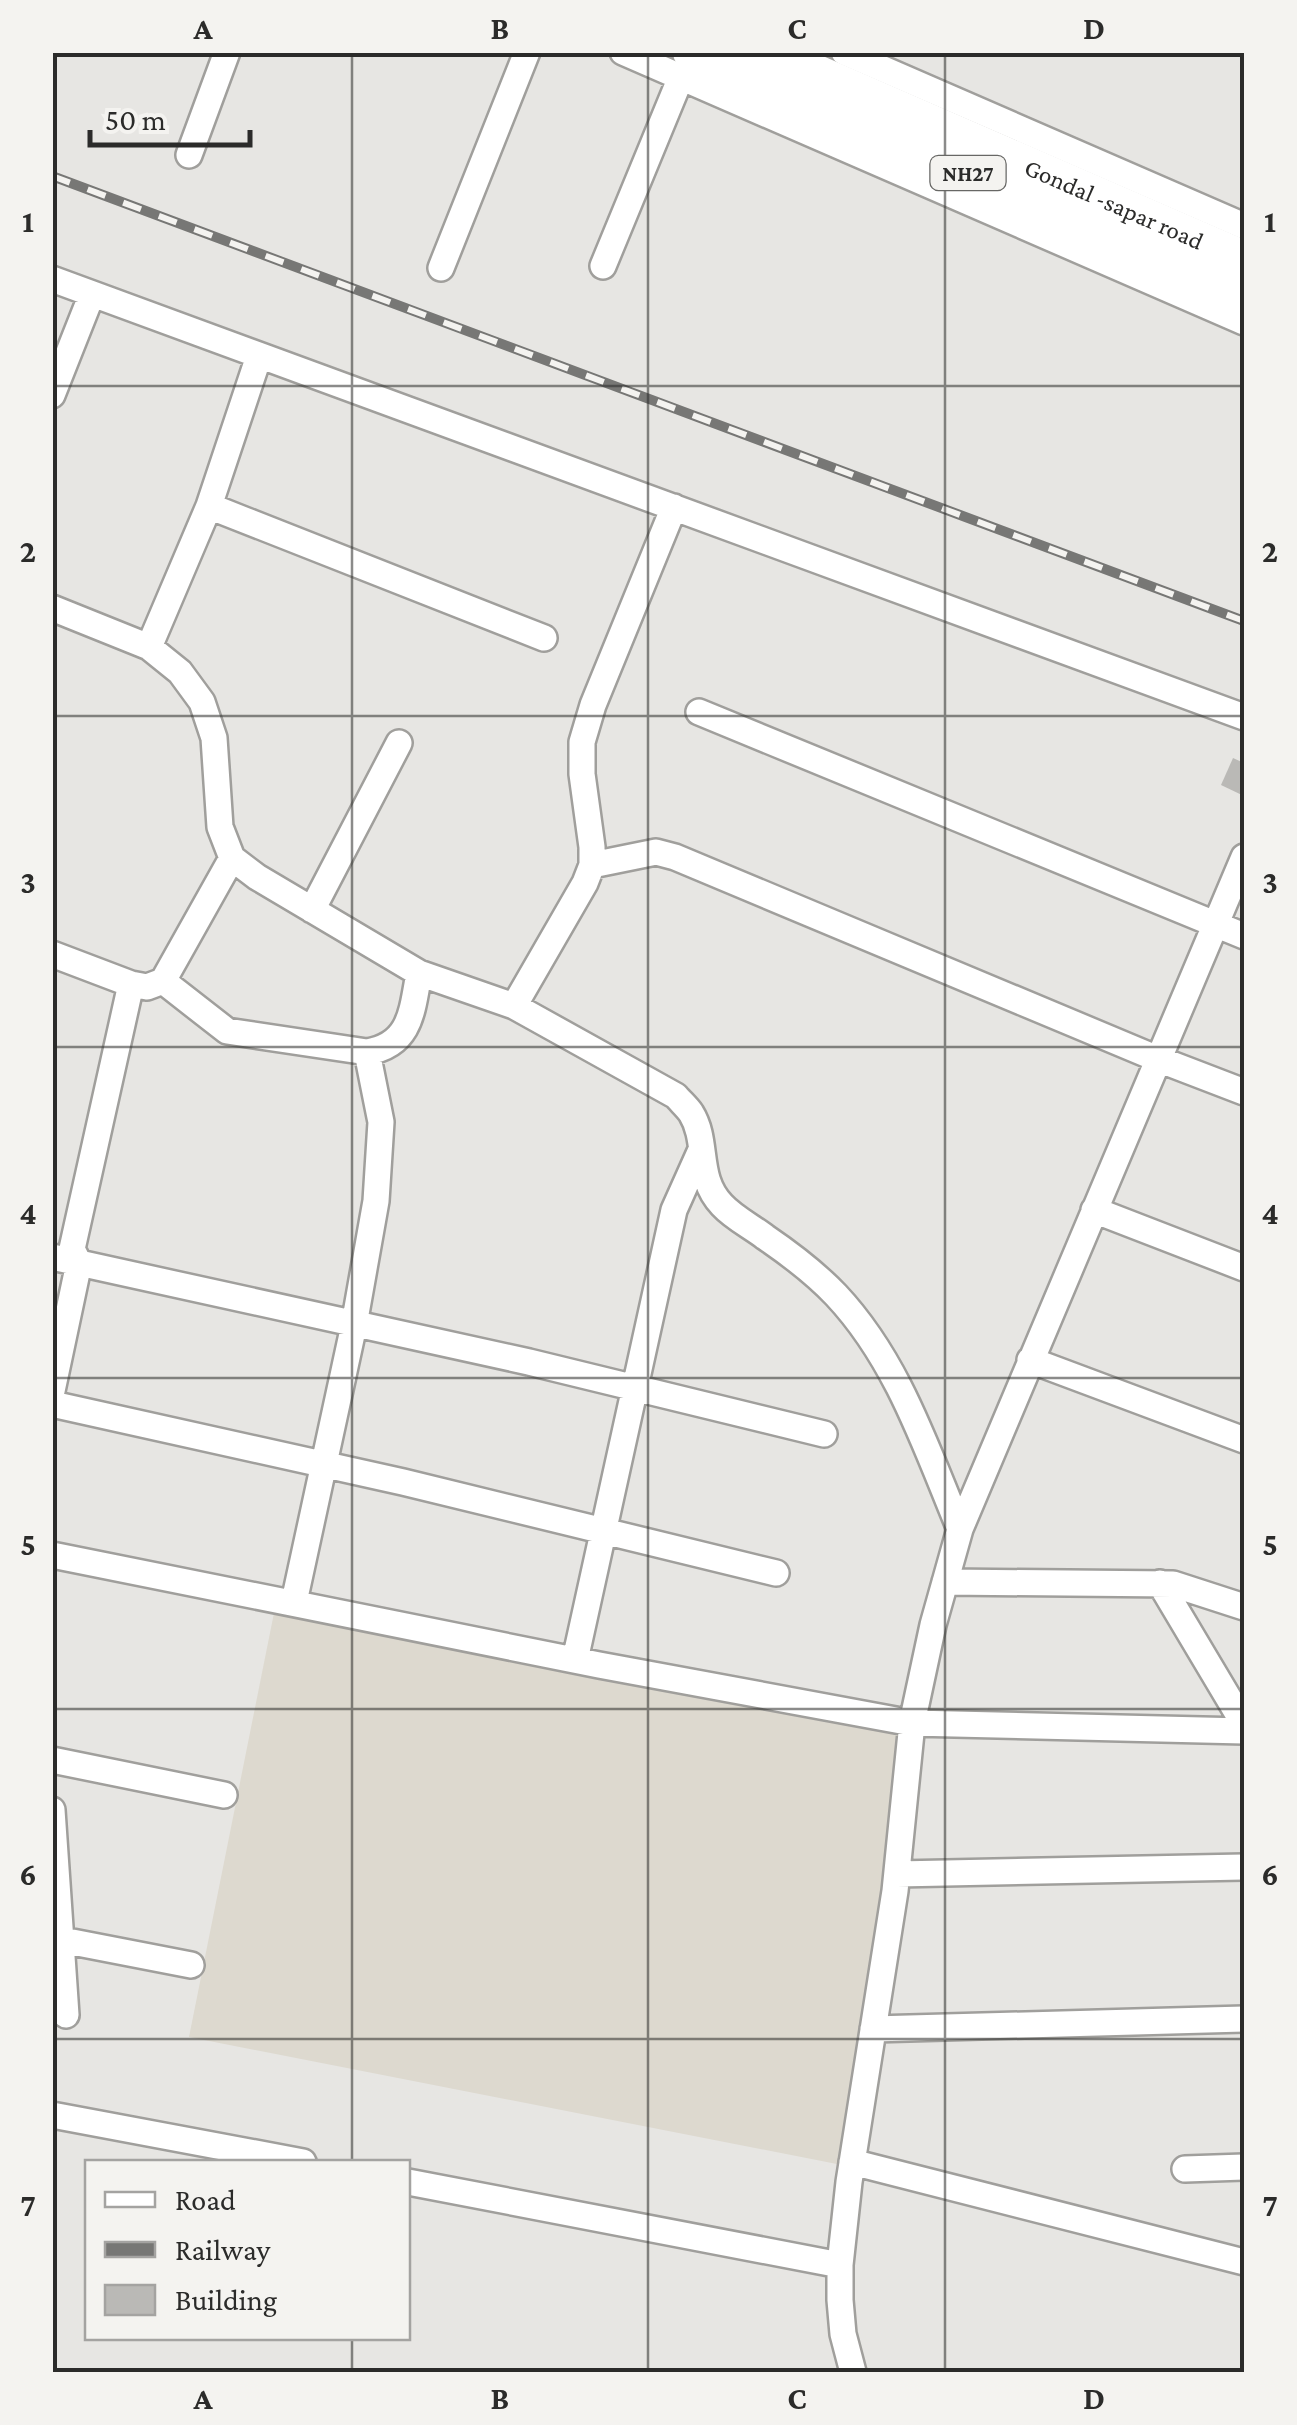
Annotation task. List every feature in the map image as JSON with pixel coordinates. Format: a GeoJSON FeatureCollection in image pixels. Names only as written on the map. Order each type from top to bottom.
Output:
{"type":"FeatureCollection","features":[{"type":"Feature","properties":{"kind":"highway","name":"Gondal -sapar road"},"geometry":{"type":"LineString","coordinates":[[766,52],[1244,260]]}},
{"type":"Feature","properties":{"kind":"highway","name":"NH27"},"geometry":{"type":"LineString","coordinates":[[686,65],[1244,293]]}},
{"type":"Feature","properties":{"kind":"street"},"geometry":{"type":"LineString","coordinates":[[189,156],[228,52]]}},
{"type":"Feature","properties":{"kind":"street"},"geometry":{"type":"LineString","coordinates":[[441,268],[526,52]]}},
{"type":"Feature","properties":{"kind":"street"},"geometry":{"type":"LineString","coordinates":[[623,52],[686,65],[1244,322]]}},
{"type":"Feature","properties":{"kind":"street"},"geometry":{"type":"LineString","coordinates":[[844,52],[1244,226]]}},
{"type":"Feature","properties":{"kind":"street"},"geometry":{"type":"LineString","coordinates":[[603,266],[686,65]]}},
{"type":"Feature","properties":{"kind":"street"},"geometry":{"type":"LineString","coordinates":[[52,279],[1244,717]]}},
{"type":"Feature","properties":{"kind":"street"},"geometry":{"type":"LineString","coordinates":[[52,395],[92,294]]}},
{"type":"Feature","properties":{"kind":"street"},"geometry":{"type":"LineString","coordinates":[[148,647],[209,506],[260,356]]}},
{"type":"Feature","properties":{"kind":"street"},"geometry":{"type":"LineString","coordinates":[[209,506],[544,638]]}},
{"type":"Feature","properties":{"kind":"street"},"geometry":{"type":"LineString","coordinates":[[514,1006],[585,884],[592,865],[582,742],[593,704],[674,507]]}},
{"type":"Feature","properties":{"kind":"street"},"geometry":{"type":"LineString","coordinates":[[52,608],[148,647],[180,672],[202,702],[214,738],[220,827],[232,858],[257,878],[419,973],[514,1006],[676,1096],[692,1114],[711,1190],[723,1206],[788,1252],[836,1295],[884,1358],[902,1390],[960,1530]]}},
{"type":"Feature","properties":{"kind":"street"},"geometry":{"type":"LineString","coordinates":[[699,712],[1244,936]]}},
{"type":"Feature","properties":{"kind":"street"},"geometry":{"type":"LineString","coordinates":[[312,910],[399,744]]}},
{"type":"Feature","properties":{"kind":"street"},"geometry":{"type":"LineString","coordinates":[[592,865],[656,852],[675,856],[1158,1060],[1244,1092]]}},
{"type":"Feature","properties":{"kind":"street"},"geometry":{"type":"LineString","coordinates":[[877,2372],[852,2368],[843,2334],[840,2265],[897,1874],[912,1724],[946,1582],[960,1530],[1244,857]]}},
{"type":"Feature","properties":{"kind":"street"},"geometry":{"type":"LineString","coordinates":[[52,954],[130,984],[146,987],[163,981],[232,858]]}},
{"type":"Feature","properties":{"kind":"street"},"geometry":{"type":"LineString","coordinates":[[163,981],[228,1031],[367,1052],[386,1049],[397,1040],[412,1012],[419,973]]}},
{"type":"Feature","properties":{"kind":"street"},"geometry":{"type":"LineString","coordinates":[[52,1391],[79,1263],[72,1249],[130,984]]}},
{"type":"Feature","properties":{"kind":"street"},"geometry":{"type":"LineString","coordinates":[[294,1602],[354,1325],[380,1159],[381,1122],[367,1052]]}},
{"type":"Feature","properties":{"kind":"street"},"geometry":{"type":"LineString","coordinates":[[575,1660],[674,1210],[700,1152]]}},
{"type":"Feature","properties":{"kind":"street"},"geometry":{"type":"LineString","coordinates":[[1094,1210],[1244,1268]]}},
{"type":"Feature","properties":{"kind":"street"},"geometry":{"type":"LineString","coordinates":[[52,1257],[824,1434]]}},
{"type":"Feature","properties":{"kind":"street"},"geometry":{"type":"LineString","coordinates":[[1030,1360],[1244,1440]]}},
{"type":"Feature","properties":{"kind":"street"},"geometry":{"type":"LineString","coordinates":[[52,1404],[324,1464],[776,1573]]}},
{"type":"Feature","properties":{"kind":"street"},"geometry":{"type":"LineString","coordinates":[[52,1555],[912,1724],[1244,1728]]}},
{"type":"Feature","properties":{"kind":"street"},"geometry":{"type":"LineString","coordinates":[[946,1582],[1160,1584],[1198,1590],[1244,1607]]}},
{"type":"Feature","properties":{"kind":"street"},"geometry":{"type":"LineString","coordinates":[[1160,1584],[1244,1728]]}},
{"type":"Feature","properties":{"kind":"street"},"geometry":{"type":"LineString","coordinates":[[52,1760],[224,1795]]}},
{"type":"Feature","properties":{"kind":"street"},"geometry":{"type":"LineString","coordinates":[[52,1810],[66,2015]]}},
{"type":"Feature","properties":{"kind":"street"},"geometry":{"type":"LineString","coordinates":[[897,1874],[1244,1867]]}},
{"type":"Feature","properties":{"kind":"street"},"geometry":{"type":"LineString","coordinates":[[62,1940],[191,1965]]}},
{"type":"Feature","properties":{"kind":"street"},"geometry":{"type":"LineString","coordinates":[[873,2029],[1244,2019]]}},
{"type":"Feature","properties":{"kind":"street"},"geometry":{"type":"LineString","coordinates":[[52,2115],[292,2160]]}},
{"type":"Feature","properties":{"kind":"street"},"geometry":{"type":"LineString","coordinates":[[852,2162],[1244,2262]]}},
{"type":"Feature","properties":{"kind":"street"},"geometry":{"type":"LineString","coordinates":[[1185,2169],[1244,2167]]}},
{"type":"Feature","properties":{"kind":"street"},"geometry":{"type":"LineString","coordinates":[[410,2182],[840,2265]]}},
{"type":"Feature","properties":{"kind":"shaded area"},"geometry":{"type":"Polygon","coordinates":[[[275,1608],[922,1735],[847,2166],[189,2037],[275,1608]]]}},
{"type":"Feature","properties":{"kind":"building"},"geometry":{"type":"Polygon","coordinates":[[[1233,758],[1244,763],[1244,796],[1221,785],[1233,758]]]}},
{"type":"Feature","properties":{"kind":"railway"},"geometry":{"type":"LineString","coordinates":[[52,176],[1244,621]]}}]}
